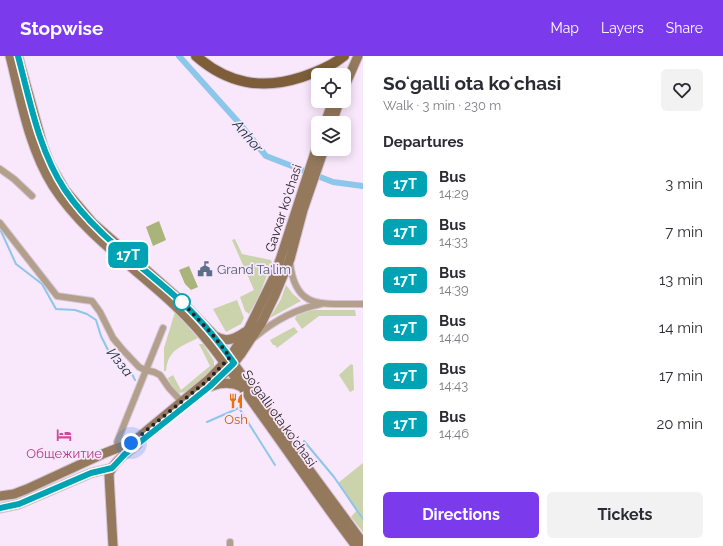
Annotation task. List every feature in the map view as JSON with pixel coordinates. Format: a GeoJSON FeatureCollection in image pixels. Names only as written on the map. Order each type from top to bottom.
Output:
{"type":"FeatureCollection","features":[{"type":"Feature","properties":{"kind":"main road","name":"So'galli ota ko'chasi"},"geometry":{"type":"LineString","coordinates":[[10,56],[35,149],[47,176],[58,194],[72,212],[87,227],[185,315],[229,363],[363,543]]}},
{"type":"Feature","properties":{"kind":"main road","name":"So'galli ota ko'chasi"},"geometry":{"type":"LineString","coordinates":[[18,56],[43,146],[50,164],[65,190],[92,222],[177,298],[212,334],[242,386],[356,546]]}},
{"type":"Feature","properties":{"kind":"main road"},"geometry":{"type":"LineString","coordinates":[[196,56],[209,66],[234,79],[248,83],[265,84],[284,82],[310,74],[327,67],[344,56]]}},
{"type":"Feature","properties":{"kind":"main road"},"geometry":{"type":"LineString","coordinates":[[346,68],[352,56]]}},
{"type":"Feature","properties":{"kind":"main road"},"geometry":{"type":"LineString","coordinates":[[351,72],[358,56]]}},
{"type":"Feature","properties":{"kind":"main road","name":"Gavxar ko'chasi"},"geometry":{"type":"LineString","coordinates":[[229,363],[263,300],[310,181],[316,156]]}},
{"type":"Feature","properties":{"kind":"main road","name":"Gavxar ko'chasi"},"geometry":{"type":"LineString","coordinates":[[315,164],[320,156]]}},
{"type":"Feature","properties":{"kind":"main road","name":"Gavxar ko'chasi"},"geometry":{"type":"LineString","coordinates":[[229,363],[248,343],[268,308],[290,259],[304,210],[310,181]]}},
{"type":"Feature","properties":{"kind":"main road"},"geometry":{"type":"LineString","coordinates":[[212,334],[221,339],[229,340],[240,336],[249,328]]}},
{"type":"Feature","properties":{"kind":"main road"},"geometry":{"type":"LineString","coordinates":[[0,508],[19,504],[108,467],[209,387],[229,363]]}},
{"type":"Feature","properties":{"kind":"main road"},"geometry":{"type":"LineString","coordinates":[[0,496],[14,494],[109,451],[135,441],[229,363]]}},
{"type":"Feature","properties":{"kind":"main road"},"geometry":{"type":"LineString","coordinates":[[209,387],[226,383],[242,386]]}},
{"type":"Feature","properties":{"kind":"main road"},"geometry":{"type":"LineString","coordinates":[[109,451],[115,455],[108,467],[107,483],[109,492]]}},
{"type":"Feature","properties":{"kind":"main road"},"geometry":{"type":"LineString","coordinates":[[109,451],[99,458],[108,467],[113,546]]}},
{"type":"Feature","properties":{"kind":"main road"},"geometry":{"type":"LineString","coordinates":[[91,473],[101,477],[107,483]]}},
{"type":"Feature","properties":{"kind":"street"},"geometry":{"type":"LineString","coordinates":[[0,169],[14,179],[32,196]]}},
{"type":"Feature","properties":{"kind":"street"},"geometry":{"type":"LineString","coordinates":[[0,223],[56,296],[92,301],[118,344],[139,367],[160,375],[169,388],[182,402]]}},
{"type":"Feature","properties":{"kind":"street"},"geometry":{"type":"LineString","coordinates":[[290,259],[292,278],[298,290],[308,299],[324,303],[363,304]]}},
{"type":"Feature","properties":{"kind":"street"},"geometry":{"type":"LineString","coordinates":[[248,343],[273,322],[288,314],[310,306],[324,303]]}},
{"type":"Feature","properties":{"kind":"street"},"geometry":{"type":"LineString","coordinates":[[109,451],[117,442],[163,328]]}},
{"type":"Feature","properties":{"kind":"green space"},"geometry":{"type":"Polygon","coordinates":[[[159,221],[166,240],[153,246],[146,227],[159,221]]]}},
{"type":"Feature","properties":{"kind":"green space"},"geometry":{"type":"Polygon","coordinates":[[[235,239],[242,254],[271,260],[272,263],[258,298],[249,314],[245,311],[240,297],[254,290],[232,240],[235,239]]]}},
{"type":"Feature","properties":{"kind":"green space"},"geometry":{"type":"Polygon","coordinates":[[[189,266],[198,287],[191,290],[185,284],[179,270],[189,266]]]}},
{"type":"Feature","properties":{"kind":"green space"},"geometry":{"type":"Polygon","coordinates":[[[286,285],[301,301],[270,318],[281,299],[286,285]]]}},
{"type":"Feature","properties":{"kind":"green space"},"geometry":{"type":"Polygon","coordinates":[[[237,300],[244,318],[241,324],[226,332],[213,309],[237,300]]]}},
{"type":"Feature","properties":{"kind":"green space"},"geometry":{"type":"Polygon","coordinates":[[[315,310],[355,310],[356,316],[319,316],[302,329],[295,319],[296,316],[315,310]]]}},
{"type":"Feature","properties":{"kind":"green space"},"geometry":{"type":"Polygon","coordinates":[[[175,312],[198,338],[176,350],[169,358],[166,371],[164,371],[164,348],[175,312]]]}},
{"type":"Feature","properties":{"kind":"green space"},"geometry":{"type":"Polygon","coordinates":[[[294,327],[298,332],[277,348],[273,345],[270,340],[294,327]]]}},
{"type":"Feature","properties":{"kind":"green space"},"geometry":{"type":"Polygon","coordinates":[[[199,344],[203,344],[214,361],[214,367],[212,371],[190,389],[185,392],[176,392],[168,378],[173,375],[181,390],[210,366],[199,344]]]}},
{"type":"Feature","properties":{"kind":"green space"},"geometry":{"type":"Polygon","coordinates":[[[351,364],[353,365],[354,390],[350,392],[339,375],[351,364]]]}},
{"type":"Feature","properties":{"kind":"green space"},"geometry":{"type":"Polygon","coordinates":[[[363,463],[363,532],[351,517],[356,511],[338,483],[363,463]]]}},
{"type":"Feature","properties":{"kind":"waterway","name":"Anhor"},"geometry":{"type":"LineString","coordinates":[[179,56],[240,124],[266,156],[333,182],[363,186]]}},
{"type":"Feature","properties":{"kind":"waterway","name":"Изза"},"geometry":{"type":"LineString","coordinates":[[0,229],[16,264],[42,284],[56,309],[75,310],[87,314],[96,320],[101,336],[110,354],[131,372],[135,380]]}},
{"type":"Feature","properties":{"kind":"waterway"},"geometry":{"type":"LineString","coordinates":[[207,422],[239,408],[275,465]]}},
{"type":"Feature","properties":{"kind":"waterway"},"geometry":{"type":"LineString","coordinates":[[304,441],[334,477],[363,519]]}},
{"type":"Feature","properties":{"kind":"bus line","name":"17T"},"geometry":{"type":"LineString","coordinates":[[0,508],[19,504],[91,473],[112,468],[125,454],[209,387],[234,363],[212,334],[194,314],[107,237],[78,207],[65,190],[50,164],[43,146],[18,56]]}},
{"type":"Feature","properties":{"kind":"place","name":"Grand Ta'lim"},"geometry":{"type":"Point","coordinates":[205,269]}},
{"type":"Feature","properties":{"kind":"place","name":"Osh"},"geometry":{"type":"Point","coordinates":[236,401]}},
{"type":"Feature","properties":{"kind":"place","name":"Общежитие"},"geometry":{"type":"Point","coordinates":[64,435]}},
{"type":"Feature","properties":{"kind":"route"},"geometry":{"type":"LineString","coordinates":[[131,443],[208,380],[225,364],[230,357],[212,334],[182,302]]}}]}
